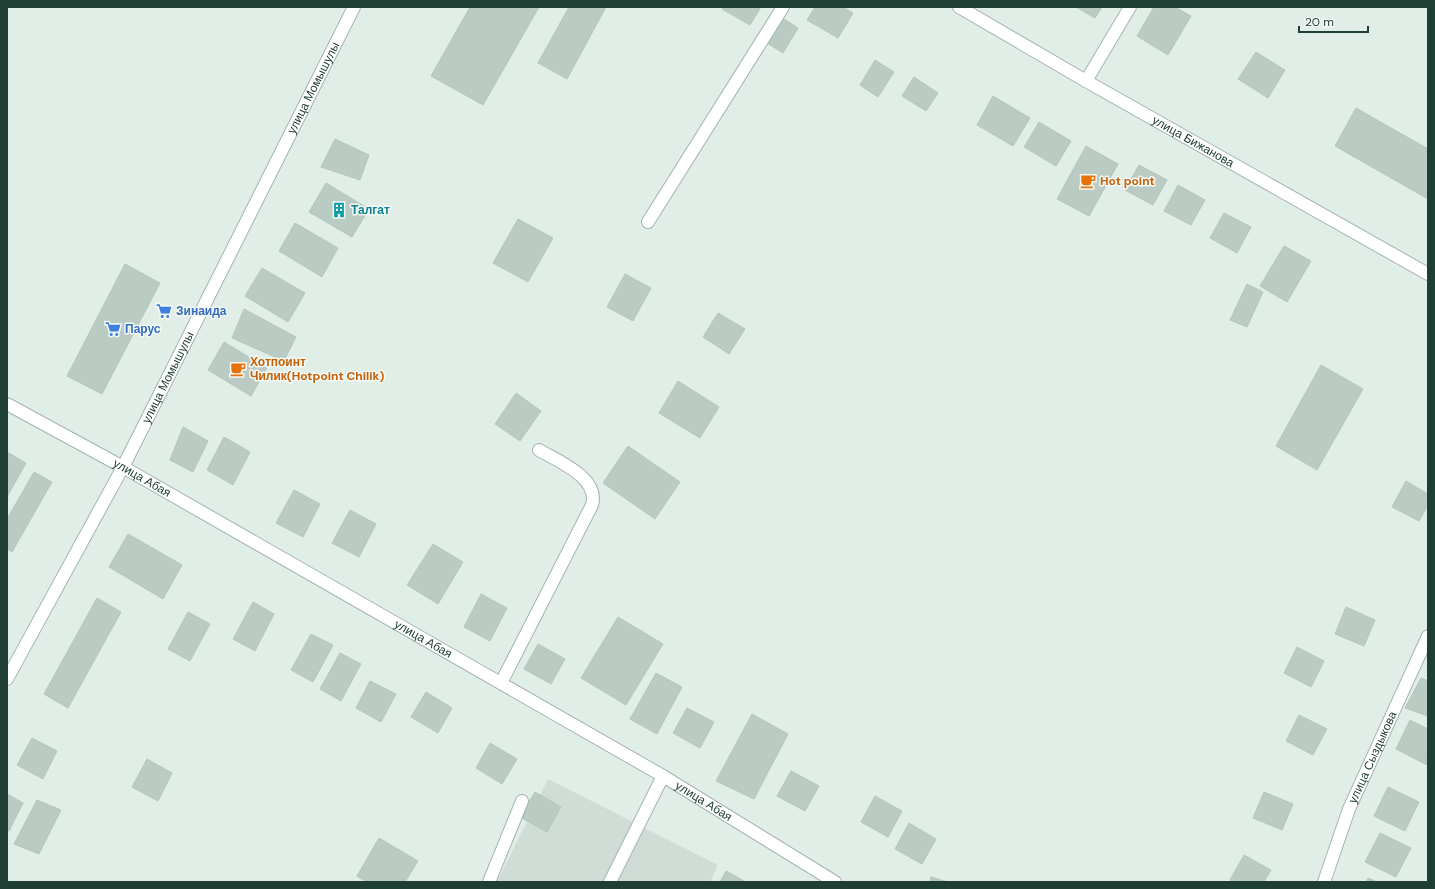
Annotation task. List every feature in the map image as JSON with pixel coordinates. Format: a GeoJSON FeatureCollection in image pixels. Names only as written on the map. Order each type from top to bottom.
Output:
{"type":"FeatureCollection","features":[{"type":"Feature","properties":{"kind":"street","name":"улица Момышулы"},"geometry":{"type":"LineString","coordinates":[[7,679],[123,467],[354,7]]}},
{"type":"Feature","properties":{"kind":"street"},"geometry":{"type":"LineString","coordinates":[[648,222],[783,7]]}},
{"type":"Feature","properties":{"kind":"street","name":"улица Бижанова"},"geometry":{"type":"LineString","coordinates":[[959,7],[1086,81],[1428,274]]}},
{"type":"Feature","properties":{"kind":"street"},"geometry":{"type":"LineString","coordinates":[[1086,81],[1130,7]]}},
{"type":"Feature","properties":{"kind":"street","name":"улица Абая"},"geometry":{"type":"LineString","coordinates":[[7,404],[123,467],[664,776],[835,882]]}},
{"type":"Feature","properties":{"kind":"street"},"geometry":{"type":"LineString","coordinates":[[501,683],[592,505],[594,498],[593,492],[589,485],[578,473],[539,450]]}},
{"type":"Feature","properties":{"kind":"street","name":"улица Сыздыкова"},"geometry":{"type":"LineString","coordinates":[[1324,882],[1349,809],[1428,636]]}},
{"type":"Feature","properties":{"kind":"street"},"geometry":{"type":"LineString","coordinates":[[610,882],[664,776]]}},
{"type":"Feature","properties":{"kind":"street"},"geometry":{"type":"LineString","coordinates":[[488,882],[522,801]]}},
{"type":"Feature","properties":{"kind":"shaded area"},"geometry":{"type":"Polygon","coordinates":[[[548,779],[718,865],[710,882],[497,882],[548,779]]]}},
{"type":"Feature","properties":{"kind":"building"},"geometry":{"type":"Polygon","coordinates":[[[470,7],[539,7],[483,105],[431,76],[470,7]]]}},
{"type":"Feature","properties":{"kind":"building"},"geometry":{"type":"Polygon","coordinates":[[[569,7],[606,7],[567,79],[538,63],[569,7]]]}},
{"type":"Feature","properties":{"kind":"building"},"geometry":{"type":"Polygon","coordinates":[[[724,7],[761,7],[750,25],[722,9],[724,7]]]}},
{"type":"Feature","properties":{"kind":"building"},"geometry":{"type":"Polygon","coordinates":[[[815,7],[843,7],[853,13],[838,38],[807,20],[815,7]]]}},
{"type":"Feature","properties":{"kind":"building"},"geometry":{"type":"Polygon","coordinates":[[[1076,7],[1102,7],[1095,18],[1076,7]]]}},
{"type":"Feature","properties":{"kind":"building"},"geometry":{"type":"Polygon","coordinates":[[[1154,7],[1175,7],[1191,16],[1168,55],[1137,36],[1154,7]]]}},
{"type":"Feature","properties":{"kind":"building"},"geometry":{"type":"Polygon","coordinates":[[[779,16],[798,28],[783,53],[764,41],[779,16]]]}},
{"type":"Feature","properties":{"kind":"building"},"geometry":{"type":"Polygon","coordinates":[[[1256,52],[1285,70],[1268,98],[1238,79],[1256,52]]]}},
{"type":"Feature","properties":{"kind":"building"},"geometry":{"type":"Polygon","coordinates":[[[875,60],[894,72],[878,97],[860,85],[875,60]]]}},
{"type":"Feature","properties":{"kind":"building"},"geometry":{"type":"Polygon","coordinates":[[[914,77],[938,93],[926,111],[902,96],[914,77]]]}},
{"type":"Feature","properties":{"kind":"building"},"geometry":{"type":"Polygon","coordinates":[[[993,96],[1030,118],[1013,146],[977,125],[993,96]]]}},
{"type":"Feature","properties":{"kind":"building"},"geometry":{"type":"Polygon","coordinates":[[[1356,108],[1428,149],[1428,199],[1335,146],[1356,108]]]}},
{"type":"Feature","properties":{"kind":"building"},"geometry":{"type":"Polygon","coordinates":[[[1039,122],[1071,141],[1056,166],[1024,147],[1039,122]]]}},
{"type":"Feature","properties":{"kind":"building"},"geometry":{"type":"Polygon","coordinates":[[[335,139],[369,155],[360,180],[321,167],[335,139]]]}},
{"type":"Feature","properties":{"kind":"building","name":"Hot point"},"geometry":{"type":"Polygon","coordinates":[[[1086,146],[1118,164],[1089,216],[1057,199],[1086,146]]]}},
{"type":"Feature","properties":{"kind":"building"},"geometry":{"type":"Polygon","coordinates":[[[1139,165],[1167,180],[1153,205],[1125,190],[1139,165]]]}},
{"type":"Feature","properties":{"kind":"building","name":"Талгат"},"geometry":{"type":"Polygon","coordinates":[[[326,183],[369,209],[352,237],[309,212],[326,183]]]}},
{"type":"Feature","properties":{"kind":"building"},"geometry":{"type":"Polygon","coordinates":[[[1178,185],[1205,200],[1191,225],[1164,211],[1178,185]]]}},
{"type":"Feature","properties":{"kind":"building"},"geometry":{"type":"Polygon","coordinates":[[[1224,213],[1251,227],[1237,253],[1210,238],[1224,213]]]}},
{"type":"Feature","properties":{"kind":"building"},"geometry":{"type":"Polygon","coordinates":[[[518,219],[553,238],[528,282],[493,263],[518,219]]]}},
{"type":"Feature","properties":{"kind":"building"},"geometry":{"type":"Polygon","coordinates":[[[295,223],[338,248],[322,277],[279,251],[295,223]]]}},
{"type":"Feature","properties":{"kind":"building"},"geometry":{"type":"Polygon","coordinates":[[[1284,246],[1311,261],[1287,302],[1260,286],[1284,246]]]}},
{"type":"Feature","properties":{"kind":"building","name":"Парус"},"geometry":{"type":"Polygon","coordinates":[[[125,264],[160,283],[102,394],[67,376],[125,264]]]}},
{"type":"Feature","properties":{"kind":"building"},"geometry":{"type":"Polygon","coordinates":[[[262,268],[305,293],[288,322],[245,296],[262,268]]]}},
{"type":"Feature","properties":{"kind":"building"},"geometry":{"type":"Polygon","coordinates":[[[625,274],[651,288],[633,321],[607,307],[625,274]]]}},
{"type":"Feature","properties":{"kind":"building"},"geometry":{"type":"Polygon","coordinates":[[[1247,284],[1263,292],[1247,327],[1230,320],[1247,284]]]}},
{"type":"Feature","properties":{"kind":"building"},"geometry":{"type":"Polygon","coordinates":[[[244,309],[296,337],[284,361],[232,338],[244,309]]]}},
{"type":"Feature","properties":{"kind":"building"},"geometry":{"type":"Polygon","coordinates":[[[718,313],[745,329],[729,354],[703,337],[718,313]]]}},
{"type":"Feature","properties":{"kind":"building","name":"Хотпоинт Чилик(Hotpoint Chilik)"},"geometry":{"type":"Polygon","coordinates":[[[224,342],[267,368],[251,396],[208,370],[224,342]]]}},
{"type":"Feature","properties":{"kind":"building"},"geometry":{"type":"Polygon","coordinates":[[[1321,365],[1363,389],[1317,470],[1276,446],[1321,365]]]}},
{"type":"Feature","properties":{"kind":"building"},"geometry":{"type":"Polygon","coordinates":[[[678,381],[719,407],[700,438],[659,413],[678,381]]]}},
{"type":"Feature","properties":{"kind":"building"},"geometry":{"type":"Polygon","coordinates":[[[516,393],[541,411],[520,441],[495,424],[516,393]]]}},
{"type":"Feature","properties":{"kind":"building"},"geometry":{"type":"Polygon","coordinates":[[[183,427],[208,441],[193,472],[170,460],[183,427]]]}},
{"type":"Feature","properties":{"kind":"building"},"geometry":{"type":"Polygon","coordinates":[[[224,437],[250,452],[233,485],[207,470],[224,437]]]}},
{"type":"Feature","properties":{"kind":"building"},"geometry":{"type":"Polygon","coordinates":[[[628,446],[680,482],[655,519],[603,483],[628,446]]]}},
{"type":"Feature","properties":{"kind":"building"},"geometry":{"type":"Polygon","coordinates":[[[7,452],[26,463],[7,497],[7,452]]]}},
{"type":"Feature","properties":{"kind":"building"},"geometry":{"type":"Polygon","coordinates":[[[34,472],[52,482],[12,552],[7,549],[7,519],[34,472]]]}},
{"type":"Feature","properties":{"kind":"building"},"geometry":{"type":"Polygon","coordinates":[[[1406,481],[1428,494],[1428,505],[1419,521],[1392,507],[1406,481]]]}},
{"type":"Feature","properties":{"kind":"building"},"geometry":{"type":"Polygon","coordinates":[[[294,490],[320,504],[303,537],[276,523],[294,490]]]}},
{"type":"Feature","properties":{"kind":"building"},"geometry":{"type":"Polygon","coordinates":[[[350,510],[376,524],[359,557],[332,543],[350,510]]]}},
{"type":"Feature","properties":{"kind":"building"},"geometry":{"type":"Polygon","coordinates":[[[128,534],[182,565],[163,599],[109,567],[128,534]]]}},
{"type":"Feature","properties":{"kind":"building"},"geometry":{"type":"Polygon","coordinates":[[[433,544],[463,562],[438,604],[407,585],[433,544]]]}},
{"type":"Feature","properties":{"kind":"building"},"geometry":{"type":"Polygon","coordinates":[[[481,594],[507,608],[490,641],[464,627],[481,594]]]}},
{"type":"Feature","properties":{"kind":"building"},"geometry":{"type":"Polygon","coordinates":[[[97,598],[121,612],[68,708],[44,694],[97,598]]]}},
{"type":"Feature","properties":{"kind":"building"},"geometry":{"type":"Polygon","coordinates":[[[253,602],[274,614],[255,651],[233,639],[253,602]]]}},
{"type":"Feature","properties":{"kind":"building"},"geometry":{"type":"Polygon","coordinates":[[[1346,607],[1375,620],[1364,646],[1335,634],[1346,607]]]}},
{"type":"Feature","properties":{"kind":"building"},"geometry":{"type":"Polygon","coordinates":[[[188,612],[210,624],[190,661],[168,649],[188,612]]]}},
{"type":"Feature","properties":{"kind":"building"},"geometry":{"type":"Polygon","coordinates":[[[618,617],[663,644],[626,705],[581,678],[618,617]]]}},
{"type":"Feature","properties":{"kind":"building"},"geometry":{"type":"Polygon","coordinates":[[[311,634],[333,645],[313,682],[291,670],[311,634]]]}},
{"type":"Feature","properties":{"kind":"building"},"geometry":{"type":"Polygon","coordinates":[[[538,644],[565,659],[551,684],[524,669],[538,644]]]}},
{"type":"Feature","properties":{"kind":"building"},"geometry":{"type":"Polygon","coordinates":[[[1297,647],[1324,661],[1311,687],[1284,673],[1297,647]]]}},
{"type":"Feature","properties":{"kind":"building"},"geometry":{"type":"Polygon","coordinates":[[[340,653],[361,664],[341,701],[320,689],[340,653]]]}},
{"type":"Feature","properties":{"kind":"building"},"geometry":{"type":"Polygon","coordinates":[[[656,673],[682,687],[657,734],[630,719],[656,673]]]}},
{"type":"Feature","properties":{"kind":"building"},"geometry":{"type":"Polygon","coordinates":[[[1421,678],[1428,681],[1428,716],[1405,708],[1421,678]]]}},
{"type":"Feature","properties":{"kind":"building"},"geometry":{"type":"Polygon","coordinates":[[[370,681],[396,694],[381,722],[356,708],[370,681]]]}},
{"type":"Feature","properties":{"kind":"building"},"geometry":{"type":"Polygon","coordinates":[[[426,692],[452,708],[438,733],[411,717],[426,692]]]}},
{"type":"Feature","properties":{"kind":"building"},"geometry":{"type":"Polygon","coordinates":[[[687,708],[714,722],[700,748],[673,733],[687,708]]]}},
{"type":"Feature","properties":{"kind":"building"},"geometry":{"type":"Polygon","coordinates":[[[752,714],[788,734],[754,799],[716,781],[752,714]]]}},
{"type":"Feature","properties":{"kind":"building"},"geometry":{"type":"Polygon","coordinates":[[[1299,715],[1327,729],[1313,755],[1286,741],[1299,715]]]}},
{"type":"Feature","properties":{"kind":"building"},"geometry":{"type":"Polygon","coordinates":[[[1410,720],[1428,729],[1427,765],[1396,749],[1410,720]]]}},
{"type":"Feature","properties":{"kind":"building"},"geometry":{"type":"Polygon","coordinates":[[[32,738],[57,751],[43,779],[17,765],[32,738]]]}},
{"type":"Feature","properties":{"kind":"building"},"geometry":{"type":"Polygon","coordinates":[[[490,743],[517,759],[502,784],[476,768],[490,743]]]}},
{"type":"Feature","properties":{"kind":"building"},"geometry":{"type":"Polygon","coordinates":[[[147,759],[172,773],[158,801],[132,787],[147,759]]]}},
{"type":"Feature","properties":{"kind":"building"},"geometry":{"type":"Polygon","coordinates":[[[791,771],[819,786],[805,811],[777,796],[791,771]]]}},
{"type":"Feature","properties":{"kind":"building"},"geometry":{"type":"Polygon","coordinates":[[[1388,787],[1419,802],[1405,831],[1374,816],[1388,787]]]}},
{"type":"Feature","properties":{"kind":"building"},"geometry":{"type":"Polygon","coordinates":[[[535,792],[561,807],[547,832],[520,817],[535,792]]]}},
{"type":"Feature","properties":{"kind":"building"},"geometry":{"type":"Polygon","coordinates":[[[1264,792],[1293,804],[1282,830],[1253,818],[1264,792]]]}},
{"type":"Feature","properties":{"kind":"building"},"geometry":{"type":"Polygon","coordinates":[[[7,794],[23,803],[9,831],[7,830],[7,794]]]}},
{"type":"Feature","properties":{"kind":"building"},"geometry":{"type":"Polygon","coordinates":[[[875,796],[902,811],[888,837],[861,822],[875,796]]]}},
{"type":"Feature","properties":{"kind":"building"},"geometry":{"type":"Polygon","coordinates":[[[37,800],[61,810],[39,854],[14,844],[37,800]]]}},
{"type":"Feature","properties":{"kind":"building"},"geometry":{"type":"Polygon","coordinates":[[[909,823],[936,839],[922,864],[895,849],[909,823]]]}},
{"type":"Feature","properties":{"kind":"building"},"geometry":{"type":"Polygon","coordinates":[[[1380,833],[1411,848],[1396,877],[1365,862],[1380,833]]]}},
{"type":"Feature","properties":{"kind":"building"},"geometry":{"type":"Polygon","coordinates":[[[379,838],[418,861],[405,882],[367,882],[357,876],[379,838]]]}},
{"type":"Feature","properties":{"kind":"building"},"geometry":{"type":"Polygon","coordinates":[[[1244,855],[1271,870],[1264,882],[1233,882],[1230,880],[1244,855]]]}},
{"type":"Feature","properties":{"kind":"building"},"geometry":{"type":"Polygon","coordinates":[[[726,871],[746,882],[720,882],[726,871]]]}},
{"type":"Feature","properties":{"kind":"building"},"geometry":{"type":"Polygon","coordinates":[[[931,877],[948,882],[930,882],[931,877]]]}},
{"type":"Feature","properties":{"kind":"building"},"geometry":{"type":"Polygon","coordinates":[[[1368,878],[1377,882],[1366,882],[1368,878]]]}},
{"type":"Feature","properties":{"kind":"place","name":"Hot point"},"geometry":{"type":"Point","coordinates":[1088,181]}},
{"type":"Feature","properties":{"kind":"place","name":"Талгат"},"geometry":{"type":"Point","coordinates":[339,210]}},
{"type":"Feature","properties":{"kind":"place","name":"Зинаида"},"geometry":{"type":"Point","coordinates":[164,311]}},
{"type":"Feature","properties":{"kind":"place","name":"Парус"},"geometry":{"type":"Point","coordinates":[113,329]}},
{"type":"Feature","properties":{"kind":"place","name":"Хотпоинт Чилик(Hotpoint Chilik)"},"geometry":{"type":"Point","coordinates":[238,369]}}]}
